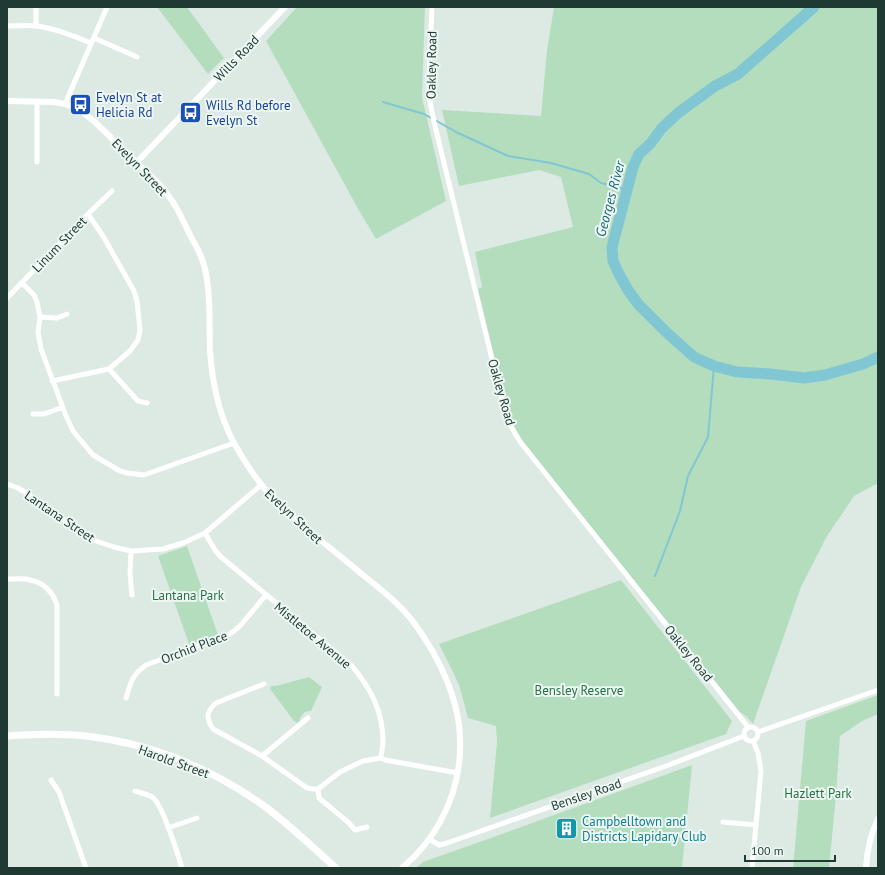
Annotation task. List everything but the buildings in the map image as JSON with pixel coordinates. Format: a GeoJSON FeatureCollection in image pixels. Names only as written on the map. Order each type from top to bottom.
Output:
{"type":"FeatureCollection","features":[{"type":"Feature","properties":{"kind":"main road","name":"Harold Street"},"geometry":{"type":"LineString","coordinates":[[7,736],[61,735],[100,738],[161,753],[192,765],[236,787],[261,804],[335,868]]}},
{"type":"Feature","properties":{"kind":"street"},"geometry":{"type":"LineString","coordinates":[[36,7],[36,26]]}},
{"type":"Feature","properties":{"kind":"street"},"geometry":{"type":"LineString","coordinates":[[65,104],[107,7]]}},
{"type":"Feature","properties":{"kind":"street","name":"Wills Road"},"geometry":{"type":"LineString","coordinates":[[137,162],[285,7]]}},
{"type":"Feature","properties":{"kind":"street","name":"Oakley Road"},"geometry":{"type":"LineString","coordinates":[[432,7],[429,96],[453,201],[509,424],[521,443],[748,727]]}},
{"type":"Feature","properties":{"kind":"street"},"geometry":{"type":"LineString","coordinates":[[7,26],[36,26],[54,29],[92,40],[137,57]]}},
{"type":"Feature","properties":{"kind":"street","name":"Evelyn Street"},"geometry":{"type":"LineString","coordinates":[[7,101],[54,102],[65,104],[80,110],[137,162],[167,193],[184,221],[199,252],[206,272],[209,290],[210,350],[216,396],[220,411],[234,443],[261,485],[288,513],[402,608],[425,638],[443,672],[454,698],[458,718],[460,740],[458,773],[449,804],[440,823],[429,839],[402,868]]}},
{"type":"Feature","properties":{"kind":"street"},"geometry":{"type":"LineString","coordinates":[[37,101],[37,162]]}},
{"type":"Feature","properties":{"kind":"street","name":"Linum Street"},"geometry":{"type":"LineString","coordinates":[[7,298],[112,191]]}},
{"type":"Feature","properties":{"kind":"street"},"geometry":{"type":"LineString","coordinates":[[52,381],[109,369],[130,351],[138,340],[140,330],[137,301],[134,291],[103,236],[88,214]]}},
{"type":"Feature","properties":{"kind":"street"},"geometry":{"type":"LineString","coordinates":[[22,283],[34,295],[37,302],[40,318],[38,332],[41,349],[66,416],[73,431],[93,455],[120,471],[144,475],[234,443]]}},
{"type":"Feature","properties":{"kind":"street"},"geometry":{"type":"LineString","coordinates":[[40,318],[57,318],[68,314]]}},
{"type":"Feature","properties":{"kind":"street"},"geometry":{"type":"LineString","coordinates":[[109,369],[138,401],[147,403]]}},
{"type":"Feature","properties":{"kind":"street"},"geometry":{"type":"LineString","coordinates":[[33,414],[44,414],[63,407]]}},
{"type":"Feature","properties":{"kind":"street","name":"Lantana Street"},"geometry":{"type":"LineString","coordinates":[[7,484],[18,488],[31,496],[90,539],[131,551],[163,549],[184,543],[205,533],[261,485]]}},
{"type":"Feature","properties":{"kind":"street","name":"Mistletoe Avenue"},"geometry":{"type":"LineString","coordinates":[[205,533],[221,557],[352,666],[363,679],[376,702],[380,716],[383,743],[381,753],[382,758]]}},
{"type":"Feature","properties":{"kind":"street"},"geometry":{"type":"LineString","coordinates":[[131,551],[130,574],[132,595]]}},
{"type":"Feature","properties":{"kind":"street"},"geometry":{"type":"LineString","coordinates":[[7,579],[30,580],[41,584],[55,598],[57,605],[57,694]]}},
{"type":"Feature","properties":{"kind":"street","name":"Orchid Place"},"geometry":{"type":"LineString","coordinates":[[126,698],[131,680],[138,670],[146,665],[230,634],[239,627],[266,596]]}},
{"type":"Feature","properties":{"kind":"street"},"geometry":{"type":"LineString","coordinates":[[264,684],[216,703],[210,708],[208,722],[213,729],[262,756],[307,788],[318,789],[340,772],[363,761],[382,758],[385,760],[458,773]]}},
{"type":"Feature","properties":{"kind":"street"},"geometry":{"type":"LineString","coordinates":[[758,732],[878,690]]}},
{"type":"Feature","properties":{"kind":"street"},"geometry":{"type":"LineString","coordinates":[[262,756],[308,718]]}},
{"type":"Feature","properties":{"kind":"street"},"geometry":{"type":"LineString","coordinates":[[753,741],[748,740],[744,736],[745,730],[748,727],[754,728],[758,732]]}},
{"type":"Feature","properties":{"kind":"street"},"geometry":{"type":"LineString","coordinates":[[753,741],[758,736],[758,732]]}},
{"type":"Feature","properties":{"kind":"street","name":"Bensley Road"},"geometry":{"type":"LineString","coordinates":[[429,839],[439,845],[447,843],[666,766],[744,736]]}},
{"type":"Feature","properties":{"kind":"street"},"geometry":{"type":"LineString","coordinates":[[752,868],[761,771],[758,753],[753,741]]}},
{"type":"Feature","properties":{"kind":"street"},"geometry":{"type":"LineString","coordinates":[[51,780],[59,792],[86,868]]}},
{"type":"Feature","properties":{"kind":"street"},"geometry":{"type":"LineString","coordinates":[[318,789],[319,798],[349,823],[355,830],[367,827]]}},
{"type":"Feature","properties":{"kind":"street"},"geometry":{"type":"LineString","coordinates":[[135,791],[153,798],[159,805],[182,868]]}},
{"type":"Feature","properties":{"kind":"street"},"geometry":{"type":"LineString","coordinates":[[168,828],[196,818]]}},
{"type":"Feature","properties":{"kind":"street"},"geometry":{"type":"LineString","coordinates":[[866,868],[871,835],[878,820]]}},
{"type":"Feature","properties":{"kind":"street"},"geometry":{"type":"LineString","coordinates":[[723,822],[756,825]]}},
{"type":"Feature","properties":{"kind":"green space"},"geometry":{"type":"Polygon","coordinates":[[[157,7],[187,7],[224,58],[208,74],[157,7]]]}},
{"type":"Feature","properties":{"kind":"green space"},"geometry":{"type":"Polygon","coordinates":[[[297,7],[425,7],[422,97],[446,201],[376,239],[266,41],[297,7]]]}},
{"type":"Feature","properties":{"kind":"green space"},"geometry":{"type":"Polygon","coordinates":[[[554,7],[878,7],[878,483],[854,496],[827,536],[801,587],[753,724],[740,712],[523,441],[514,426],[505,401],[478,289],[482,287],[475,252],[573,227],[561,177],[539,170],[459,186],[442,110],[541,116],[547,50],[554,7]]]}},
{"type":"Feature","properties":{"kind":"green space","name":"Lantana Park"},"geometry":{"type":"Polygon","coordinates":[[[187,546],[218,635],[189,644],[158,556],[187,546]]]}},
{"type":"Feature","properties":{"kind":"green space","name":"Bensley Reserve"},"geometry":{"type":"Polygon","coordinates":[[[621,580],[732,721],[726,734],[490,818],[497,742],[496,726],[468,718],[459,685],[439,644],[621,580]]]}},
{"type":"Feature","properties":{"kind":"green space"},"geometry":{"type":"Polygon","coordinates":[[[309,677],[322,687],[311,711],[304,713],[298,723],[294,721],[270,689],[271,686],[309,677]]]}},
{"type":"Feature","properties":{"kind":"green space","name":"Hazlett Park"},"geometry":{"type":"Polygon","coordinates":[[[878,695],[878,714],[862,721],[840,736],[829,868],[793,868],[806,721],[878,695]]]}},
{"type":"Feature","properties":{"kind":"green space"},"geometry":{"type":"Polygon","coordinates":[[[692,765],[682,868],[416,868],[423,862],[692,765]]]}},
{"type":"Feature","properties":{"kind":"waterway","name":"Georges River"},"geometry":{"type":"LineString","coordinates":[[814,7],[738,74],[715,86],[678,113],[662,128],[650,144],[639,154],[633,167],[612,247],[613,261],[628,290],[638,304],[694,357],[714,366],[737,372],[804,378],[825,375],[863,364],[878,357]]}},
{"type":"Feature","properties":{"kind":"waterway"},"geometry":{"type":"LineString","coordinates":[[383,102],[424,114],[431,118]]}},
{"type":"Feature","properties":{"kind":"waterway"},"geometry":{"type":"LineString","coordinates":[[435,120],[456,132],[508,156],[551,163],[589,174],[601,183],[627,190]]}},
{"type":"Feature","properties":{"kind":"waterway"},"geometry":{"type":"LineString","coordinates":[[655,576],[680,511],[688,476],[708,437],[714,366]]}},
{"type":"Feature","properties":{"kind":"place","name":"Evelyn St at Helicia Rd"},"geometry":{"type":"Point","coordinates":[81,104]}},
{"type":"Feature","properties":{"kind":"place","name":"Wills Rd before Evelyn St"},"geometry":{"type":"Point","coordinates":[191,112]}},
{"type":"Feature","properties":{"kind":"place","name":"Campbelltown and Districts Lapidary Club"},"geometry":{"type":"Point","coordinates":[566,828]}}]}
